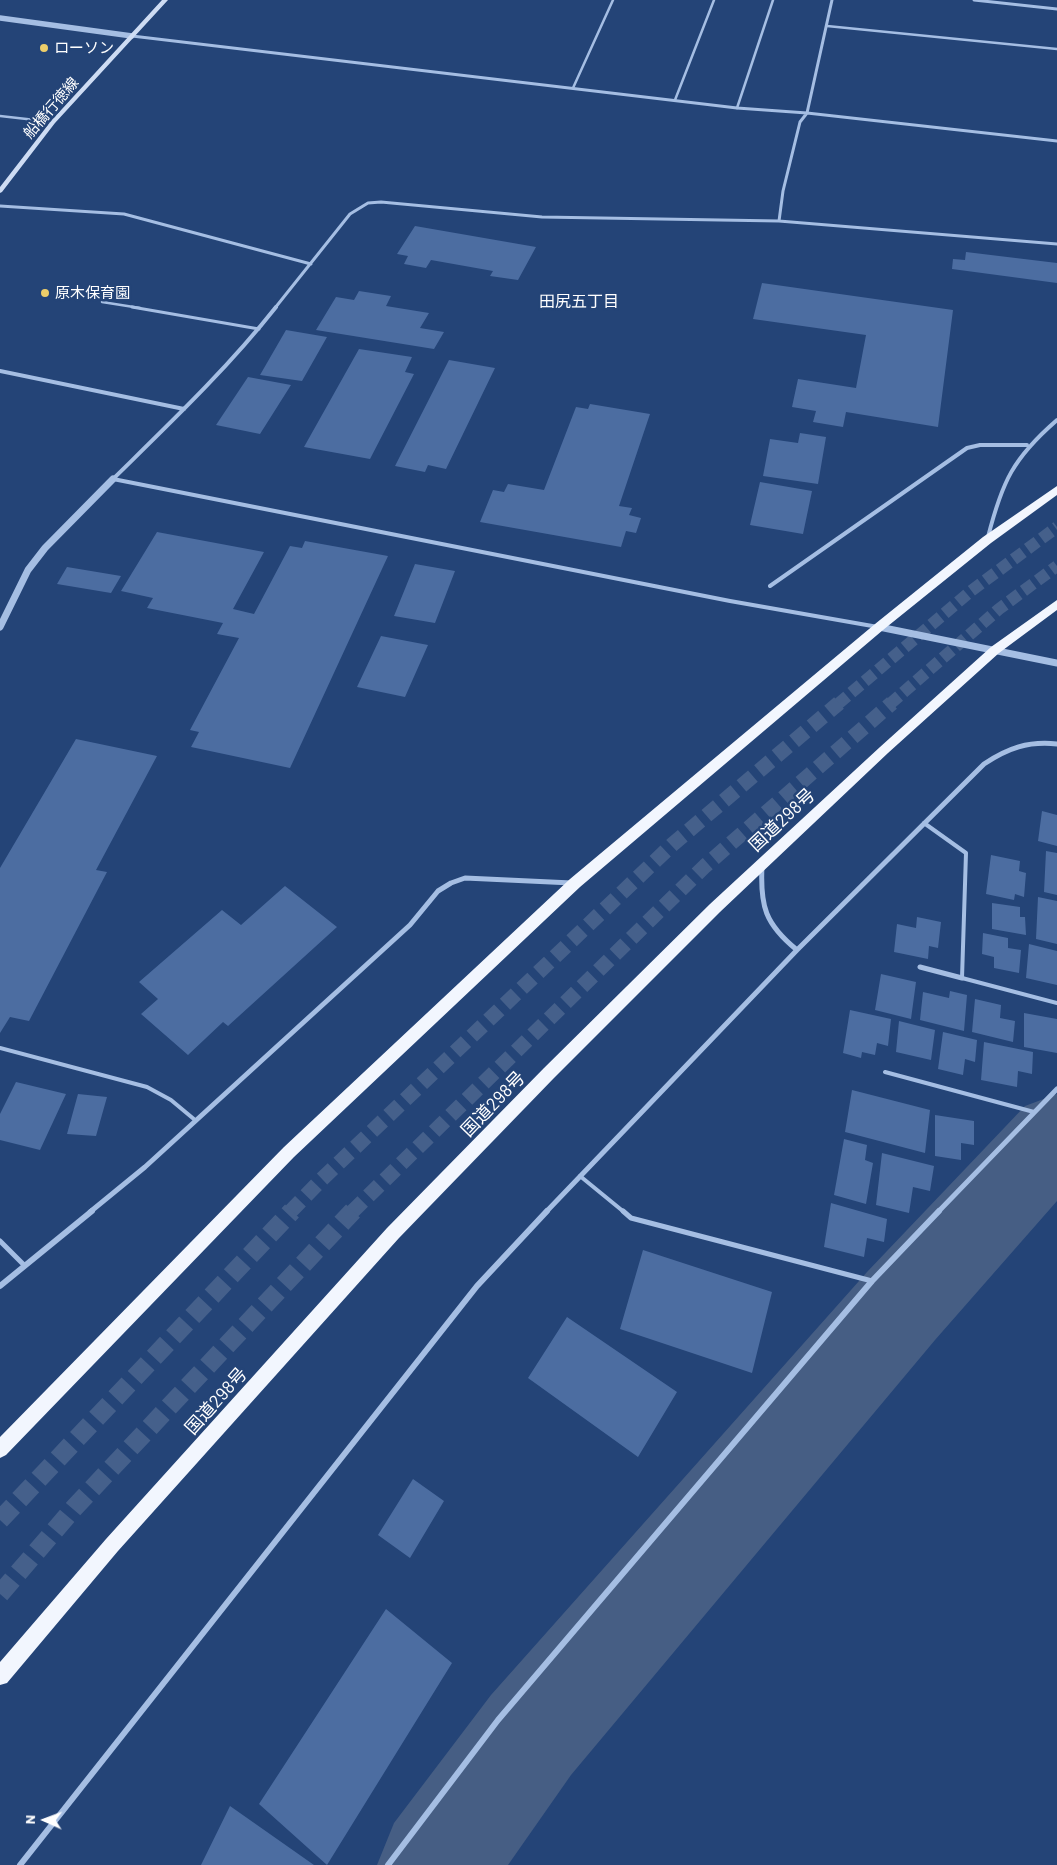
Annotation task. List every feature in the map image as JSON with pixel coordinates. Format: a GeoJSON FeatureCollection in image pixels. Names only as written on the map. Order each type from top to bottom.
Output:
{"type":"FeatureCollection","features":[{"type":"Feature","properties":{"kind":"highway"},"geometry":{"type":"LineString","coordinates":[[0,1449],[289,1152],[575,883],[879,627],[987,540],[1057,490]]}},
{"type":"Feature","properties":{"kind":"highway","name":"国道298号"},"geometry":{"type":"LineString","coordinates":[[0,1676],[119,1537],[393,1233],[549,1073],[762,864],[995,650],[1057,604]]}},
{"type":"Feature","properties":{"kind":"main road","name":"船橋行徳線"},"geometry":{"type":"LineString","coordinates":[[0,191],[53,122],[165,0]]}},
{"type":"Feature","properties":{"kind":"street"},"geometry":{"type":"LineString","coordinates":[[780,221],[783,191],[800,122],[807,113],[832,0]]}},
{"type":"Feature","properties":{"kind":"street"},"geometry":{"type":"LineString","coordinates":[[974,0],[1057,9]]}},
{"type":"Feature","properties":{"kind":"street"},"geometry":{"type":"LineString","coordinates":[[0,18],[132,36],[737,108],[807,113],[1057,142]]}},
{"type":"Feature","properties":{"kind":"street"},"geometry":{"type":"LineString","coordinates":[[0,626],[23,579],[45,548],[184,409],[259,329],[350,214],[368,203],[542,217],[780,221],[1057,244]]}},
{"type":"Feature","properties":{"kind":"street"},"geometry":{"type":"LineString","coordinates":[[0,206],[124,214],[311,264]]}},
{"type":"Feature","properties":{"kind":"street"},"geometry":{"type":"LineString","coordinates":[[0,371],[184,409]]}},
{"type":"Feature","properties":{"kind":"street"},"geometry":{"type":"LineString","coordinates":[[987,540],[1005,478],[1027,445],[1057,420]]}},
{"type":"Feature","properties":{"kind":"street"},"geometry":{"type":"LineString","coordinates":[[770,586],[967,448],[980,445],[1027,445]]}},
{"type":"Feature","properties":{"kind":"street"},"geometry":{"type":"LineString","coordinates":[[113,479],[1057,662]]}},
{"type":"Feature","properties":{"kind":"street"},"geometry":{"type":"LineString","coordinates":[[20,1865],[478,1286],[580,1176],[798,950],[984,764],[1004,750],[1027,743],[1057,744]]}},
{"type":"Feature","properties":{"kind":"street"},"geometry":{"type":"LineString","coordinates":[[762,864],[760,895],[768,920],[784,940],[798,950]]}},
{"type":"Feature","properties":{"kind":"street"},"geometry":{"type":"LineString","coordinates":[[0,1286],[110,1198],[410,925],[424,903],[442,887],[466,877],[508,879],[538,884],[575,883]]}},
{"type":"Feature","properties":{"kind":"street"},"geometry":{"type":"LineString","coordinates":[[920,967],[962,978]]}},
{"type":"Feature","properties":{"kind":"street"},"geometry":{"type":"LineString","coordinates":[[388,1865],[498,1720],[872,1281],[1057,1089]]}},
{"type":"Feature","properties":{"kind":"lane"},"geometry":{"type":"LineString","coordinates":[[573,88],[613,0]]}},
{"type":"Feature","properties":{"kind":"lane"},"geometry":{"type":"LineString","coordinates":[[675,100],[714,0]]}},
{"type":"Feature","properties":{"kind":"lane"},"geometry":{"type":"LineString","coordinates":[[737,108],[773,0]]}},
{"type":"Feature","properties":{"kind":"lane"},"geometry":{"type":"LineString","coordinates":[[827,26],[1057,49]]}},
{"type":"Feature","properties":{"kind":"lane"},"geometry":{"type":"LineString","coordinates":[[0,116],[53,122]]}},
{"type":"Feature","properties":{"kind":"lane"},"geometry":{"type":"LineString","coordinates":[[102,302],[259,329]]}},
{"type":"Feature","properties":{"kind":"lane"},"geometry":{"type":"LineString","coordinates":[[924,823],[966,853],[962,978],[1057,1003]]}},
{"type":"Feature","properties":{"kind":"lane"},"geometry":{"type":"LineString","coordinates":[[0,1048],[147,1087],[170,1100],[194,1120]]}},
{"type":"Feature","properties":{"kind":"lane"},"geometry":{"type":"LineString","coordinates":[[886,1072],[1034,1112]]}},
{"type":"Feature","properties":{"kind":"lane"},"geometry":{"type":"LineString","coordinates":[[580,1176],[631,1218],[872,1281]]}},
{"type":"Feature","properties":{"kind":"lane"},"geometry":{"type":"LineString","coordinates":[[0,1241],[24,1265]]}},
{"type":"Feature","properties":{"kind":"building"},"geometry":{"type":"Polygon","coordinates":[[[415,226],[536,247],[518,280],[490,276],[493,271],[431,260],[426,268],[404,264],[408,256],[397,254],[415,226]]]}},
{"type":"Feature","properties":{"kind":"building"},"geometry":{"type":"Polygon","coordinates":[[[966,252],[1057,263],[1057,283],[952,269],[953,259],[965,260],[966,252]]]}},
{"type":"Feature","properties":{"kind":"building"},"geometry":{"type":"Polygon","coordinates":[[[762,283],[953,310],[938,427],[846,412],[843,427],[813,422],[816,411],[792,407],[798,379],[856,388],[866,335],[753,319],[762,283]]]}},
{"type":"Feature","properties":{"kind":"building"},"geometry":{"type":"Polygon","coordinates":[[[359,291],[391,296],[386,306],[429,313],[420,328],[444,332],[434,349],[316,330],[336,297],[354,300],[359,291]]]}},
{"type":"Feature","properties":{"kind":"building"},"geometry":{"type":"Polygon","coordinates":[[[286,330],[327,337],[302,381],[260,375],[286,330]]]}},
{"type":"Feature","properties":{"kind":"building"},"geometry":{"type":"Polygon","coordinates":[[[359,349],[412,357],[405,372],[414,374],[370,459],[304,447],[359,349]]]}},
{"type":"Feature","properties":{"kind":"building"},"geometry":{"type":"Polygon","coordinates":[[[449,360],[495,368],[446,469],[428,465],[425,472],[395,466],[449,360]]]}},
{"type":"Feature","properties":{"kind":"building"},"geometry":{"type":"Polygon","coordinates":[[[248,377],[291,385],[260,434],[216,425],[248,377]]]}},
{"type":"Feature","properties":{"kind":"building"},"geometry":{"type":"Polygon","coordinates":[[[590,404],[650,414],[619,506],[632,508],[629,515],[641,518],[636,533],[626,531],[621,547],[480,522],[493,490],[504,492],[508,484],[544,490],[576,407],[588,409],[590,404]]]}},
{"type":"Feature","properties":{"kind":"building"},"geometry":{"type":"Polygon","coordinates":[[[800,433],[826,437],[818,484],[763,476],[770,439],[798,443],[800,433]]]}},
{"type":"Feature","properties":{"kind":"building"},"geometry":{"type":"Polygon","coordinates":[[[760,482],[812,491],[803,534],[750,525],[760,482]]]}},
{"type":"Feature","properties":{"kind":"building"},"geometry":{"type":"Polygon","coordinates":[[[157,532],[264,552],[233,609],[254,614],[290,546],[302,548],[305,541],[388,556],[290,768],[191,747],[199,732],[190,730],[239,638],[217,634],[223,623],[147,608],[153,598],[121,591],[157,532]]]}},
{"type":"Feature","properties":{"kind":"building"},"geometry":{"type":"Polygon","coordinates":[[[415,564],[455,571],[435,623],[394,616],[415,564]]]}},
{"type":"Feature","properties":{"kind":"building"},"geometry":{"type":"Polygon","coordinates":[[[67,567],[121,576],[111,593],[57,584],[67,567]]]}},
{"type":"Feature","properties":{"kind":"building"},"geometry":{"type":"Polygon","coordinates":[[[381,636],[428,645],[405,697],[357,687],[381,636]]]}},
{"type":"Feature","properties":{"kind":"building"},"geometry":{"type":"Polygon","coordinates":[[[76,739],[157,756],[96,870],[107,872],[29,1021],[10,1017],[0,1033],[0,868],[76,739]]]}},
{"type":"Feature","properties":{"kind":"building"},"geometry":{"type":"Polygon","coordinates":[[[1042,811],[1057,815],[1057,846],[1038,841],[1042,811]]]}},
{"type":"Feature","properties":{"kind":"building"},"geometry":{"type":"Polygon","coordinates":[[[1046,851],[1057,853],[1057,895],[1044,892],[1046,851]]]}},
{"type":"Feature","properties":{"kind":"building"},"geometry":{"type":"Polygon","coordinates":[[[991,855],[1020,861],[1019,871],[1026,873],[1024,897],[1015,894],[1014,900],[986,894],[991,855]]]}},
{"type":"Feature","properties":{"kind":"building"},"geometry":{"type":"Polygon","coordinates":[[[285,886],[337,927],[228,1026],[223,1022],[188,1055],[141,1014],[158,999],[139,982],[222,910],[241,925],[285,886]]]}},
{"type":"Feature","properties":{"kind":"building"},"geometry":{"type":"Polygon","coordinates":[[[1038,897],[1057,901],[1057,944],[1036,939],[1038,897]]]}},
{"type":"Feature","properties":{"kind":"building"},"geometry":{"type":"Polygon","coordinates":[[[992,903],[1020,907],[1020,917],[1025,917],[1026,935],[992,929],[992,903]]]}},
{"type":"Feature","properties":{"kind":"building"},"geometry":{"type":"Polygon","coordinates":[[[917,917],[941,922],[938,948],[929,946],[928,959],[894,952],[897,924],[916,928],[917,917]]]}},
{"type":"Feature","properties":{"kind":"building"},"geometry":{"type":"Polygon","coordinates":[[[983,933],[1008,938],[1008,948],[1021,950],[1019,973],[994,968],[994,957],[982,954],[983,933]]]}},
{"type":"Feature","properties":{"kind":"building"},"geometry":{"type":"Polygon","coordinates":[[[1029,944],[1057,951],[1057,985],[1026,978],[1029,944]]]}},
{"type":"Feature","properties":{"kind":"building"},"geometry":{"type":"Polygon","coordinates":[[[881,974],[916,982],[911,1019],[875,1010],[881,974]]]}},
{"type":"Feature","properties":{"kind":"building"},"geometry":{"type":"Polygon","coordinates":[[[950,991],[967,995],[964,1031],[920,1020],[923,992],[949,998],[950,991]]]}},
{"type":"Feature","properties":{"kind":"building"},"geometry":{"type":"Polygon","coordinates":[[[975,999],[1001,1005],[1000,1018],[1015,1021],[1013,1042],[972,1032],[975,999]]]}},
{"type":"Feature","properties":{"kind":"building"},"geometry":{"type":"Polygon","coordinates":[[[850,1010],[891,1019],[888,1046],[877,1043],[875,1055],[862,1052],[861,1058],[843,1053],[850,1010]]]}},
{"type":"Feature","properties":{"kind":"building"},"geometry":{"type":"Polygon","coordinates":[[[1024,1013],[1057,1019],[1057,1053],[1024,1047],[1024,1013]]]}},
{"type":"Feature","properties":{"kind":"building"},"geometry":{"type":"Polygon","coordinates":[[[899,1021],[935,1030],[931,1060],[896,1052],[899,1021]]]}},
{"type":"Feature","properties":{"kind":"building"},"geometry":{"type":"Polygon","coordinates":[[[943,1032],[977,1040],[975,1062],[965,1059],[963,1075],[938,1069],[943,1032]]]}},
{"type":"Feature","properties":{"kind":"building"},"geometry":{"type":"Polygon","coordinates":[[[984,1042],[1033,1052],[1032,1074],[1018,1071],[1017,1087],[981,1080],[984,1042]]]}},
{"type":"Feature","properties":{"kind":"building"},"geometry":{"type":"Polygon","coordinates":[[[16,1082],[66,1094],[40,1150],[0,1140],[0,1114],[16,1082]]]}},
{"type":"Feature","properties":{"kind":"building"},"geometry":{"type":"Polygon","coordinates":[[[852,1090],[930,1110],[925,1153],[845,1132],[852,1090]]]}},
{"type":"Feature","properties":{"kind":"building"},"geometry":{"type":"Polygon","coordinates":[[[78,1094],[107,1097],[96,1136],[67,1134],[78,1094]]]}},
{"type":"Feature","properties":{"kind":"building"},"geometry":{"type":"Polygon","coordinates":[[[935,1115],[974,1121],[974,1145],[961,1143],[961,1160],[935,1156],[935,1115]]]}},
{"type":"Feature","properties":{"kind":"building"},"geometry":{"type":"Polygon","coordinates":[[[844,1139],[867,1145],[865,1160],[873,1163],[866,1204],[834,1195],[844,1139]]]}},
{"type":"Feature","properties":{"kind":"building"},"geometry":{"type":"Polygon","coordinates":[[[882,1153],[934,1166],[930,1191],[913,1187],[909,1213],[876,1205],[882,1153]]]}},
{"type":"Feature","properties":{"kind":"building"},"geometry":{"type":"Polygon","coordinates":[[[831,1203],[887,1219],[884,1242],[867,1238],[864,1257],[824,1247],[831,1203]]]}},
{"type":"Feature","properties":{"kind":"building"},"geometry":{"type":"Polygon","coordinates":[[[643,1250],[772,1292],[752,1373],[620,1329],[643,1250]]]}},
{"type":"Feature","properties":{"kind":"building"},"geometry":{"type":"Polygon","coordinates":[[[567,1317],[677,1392],[638,1457],[528,1378],[567,1317]]]}},
{"type":"Feature","properties":{"kind":"building"},"geometry":{"type":"Polygon","coordinates":[[[413,1479],[444,1501],[410,1558],[378,1535],[413,1479]]]}},
{"type":"Feature","properties":{"kind":"building"},"geometry":{"type":"Polygon","coordinates":[[[386,1609],[452,1663],[327,1865],[259,1804],[386,1609]]]}},
{"type":"Feature","properties":{"kind":"building"},"geometry":{"type":"Polygon","coordinates":[[[230,1806],[314,1865],[201,1865],[230,1806]]]}},
{"type":"Feature","properties":{"kind":"waterway"},"geometry":{"type":"LineString","coordinates":[[436,1865],[531,1735],[901,1306],[1057,1136]]}},
{"type":"Feature","properties":{"kind":"tunnel"},"geometry":{"type":"LineString","coordinates":[[838,704],[971,591],[1057,527]]}},
{"type":"Feature","properties":{"kind":"tunnel"},"geometry":{"type":"LineString","coordinates":[[890,704],[999,609],[1057,566]]}},
{"type":"Feature","properties":{"kind":"tunnel"},"geometry":{"type":"LineString","coordinates":[[290,1212],[322,1179],[673,844],[839,703]]}},
{"type":"Feature","properties":{"kind":"tunnel"},"geometry":{"type":"LineString","coordinates":[[353,1211],[705,866],[892,703]]}},
{"type":"Feature","properties":{"kind":"tunnel"},"geometry":{"type":"LineString","coordinates":[[0,1520],[292,1211]]}},
{"type":"Feature","properties":{"kind":"tunnel"},"geometry":{"type":"LineString","coordinates":[[0,1594],[74,1508],[353,1211]]}},
{"type":"Feature","properties":{"kind":"place","name":"ローソン"},"geometry":{"type":"Point","coordinates":[44,48]}},
{"type":"Feature","properties":{"kind":"place","name":"原木保育園"},"geometry":{"type":"Point","coordinates":[45,293]}},
{"type":"Feature","properties":{"kind":"district","name":"田尻五丁目"},"geometry":{"type":"Point","coordinates":[579,302]}}]}
